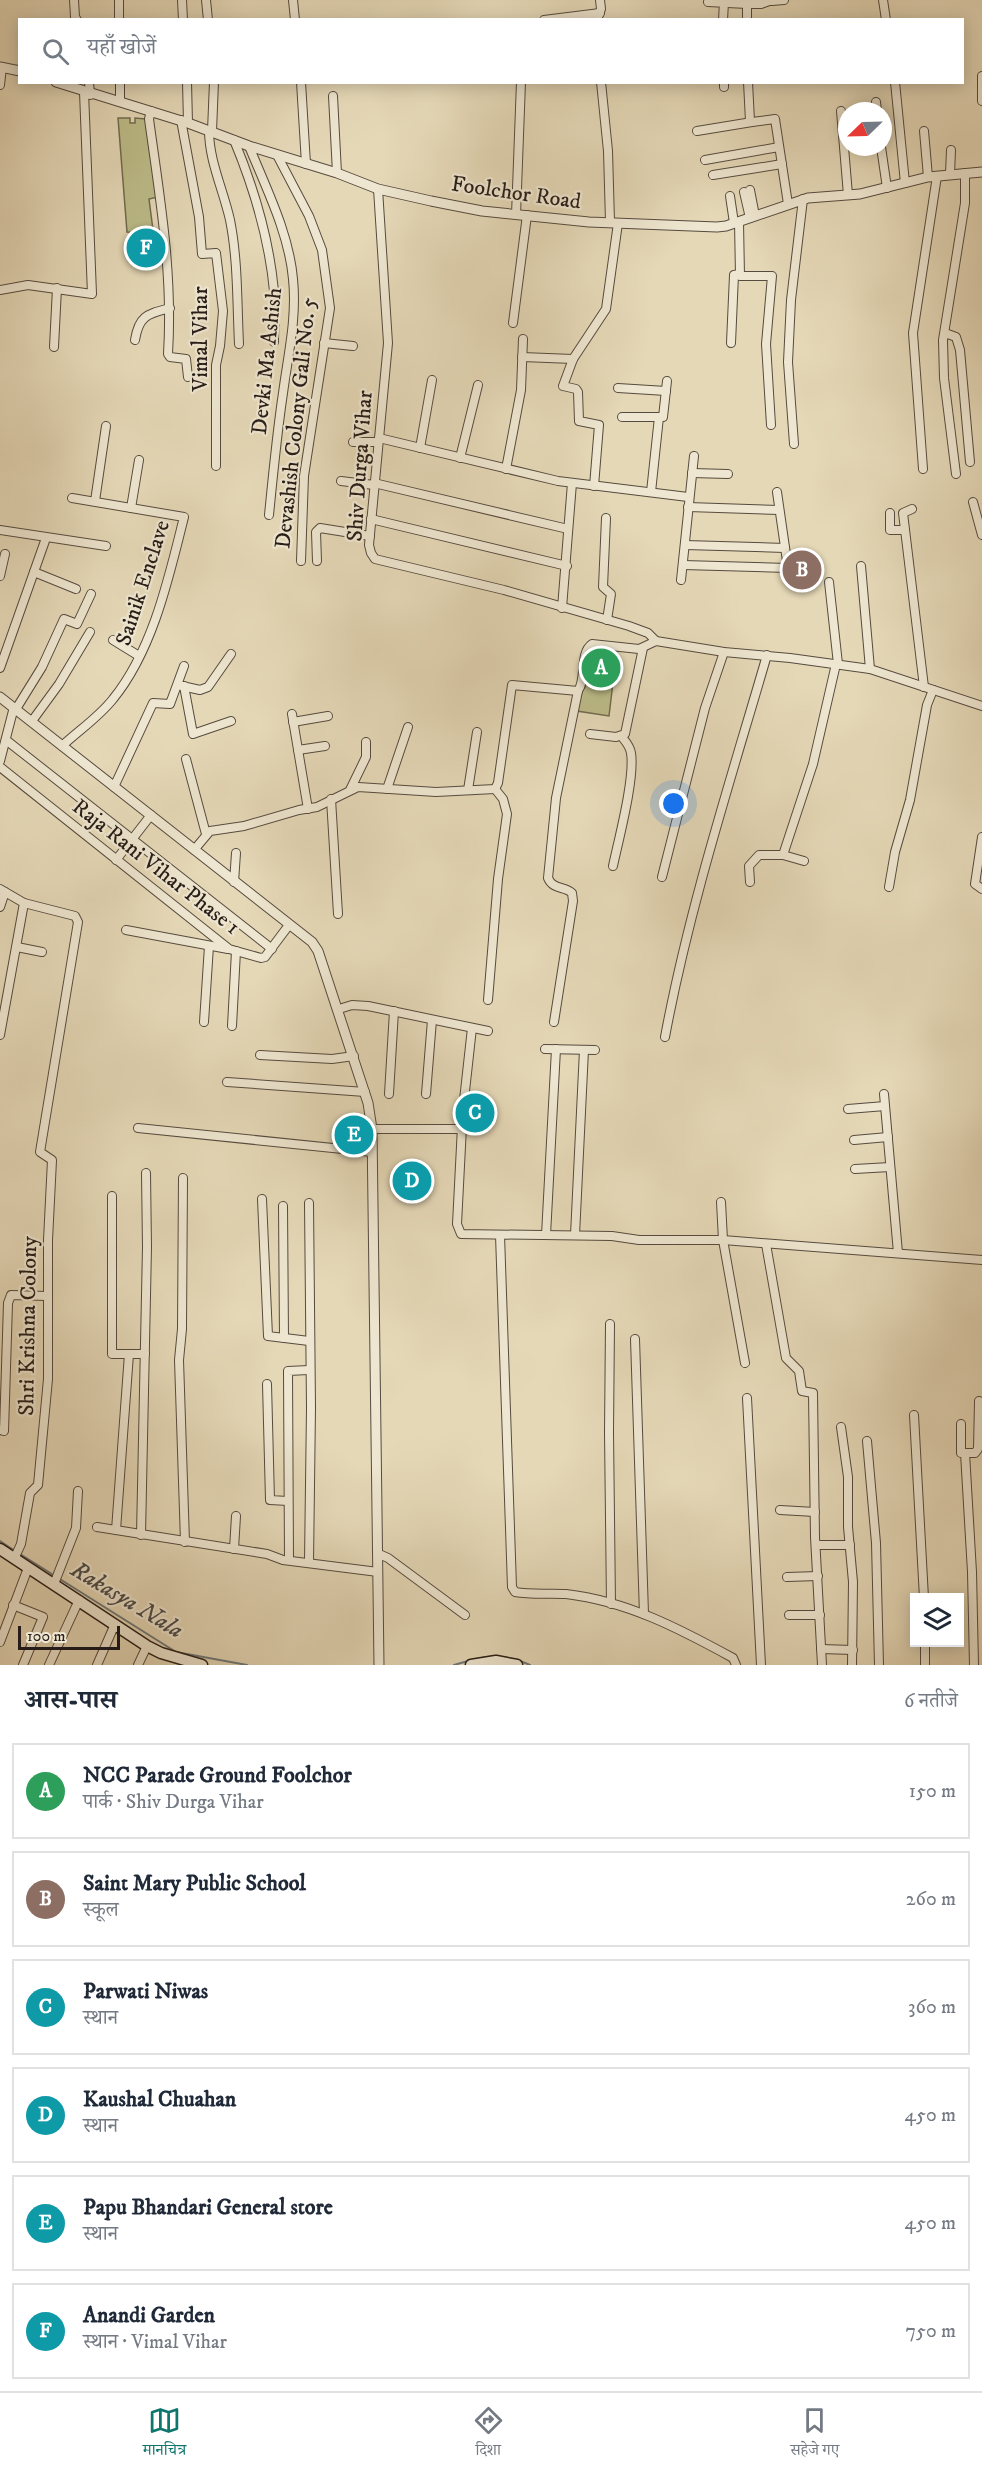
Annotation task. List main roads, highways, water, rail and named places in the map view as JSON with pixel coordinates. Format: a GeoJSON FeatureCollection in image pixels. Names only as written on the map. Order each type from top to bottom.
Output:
{"type":"FeatureCollection","features":[{"type":"Feature","properties":{"kind":"main road"},"geometry":{"type":"LineString","coordinates":[[0,1549],[17,1554],[28,1568],[56,1580],[79,1600],[147,1646],[161,1653],[202,1665]]}},
{"type":"Feature","properties":{"kind":"main road"},"geometry":{"type":"LineString","coordinates":[[471,1665],[512,1664]]}},
{"type":"Feature","properties":{"kind":"waterway","name":"Rakasya Nala"},"geometry":{"type":"LineString","coordinates":[[0,1541],[15,1551]]}},
{"type":"Feature","properties":{"kind":"waterway","name":"Rakasya Nala"},"geometry":{"type":"LineString","coordinates":[[20,1554],[176,1652],[247,1665]]}},
{"type":"Feature","properties":{"kind":"waterway"},"geometry":{"type":"LineString","coordinates":[[477,1659],[504,1657],[530,1665]]}},
{"type":"Feature","properties":{"kind":"waterway"},"geometry":{"type":"LineString","coordinates":[[454,1665],[468,1661]]}},
{"type":"Feature","properties":{"kind":"place","name":"Anandi Garden"},"geometry":{"type":"Point","coordinates":[146,248]}},
{"type":"Feature","properties":{"kind":"place","name":"Saint Mary Public School"},"geometry":{"type":"Point","coordinates":[802,570]}},
{"type":"Feature","properties":{"kind":"place","name":"NCC Parade Ground Foolchor"},"geometry":{"type":"Point","coordinates":[601,668]}},
{"type":"Feature","properties":{"kind":"place","name":"Parwati Niwas"},"geometry":{"type":"Point","coordinates":[475,1113]}},
{"type":"Feature","properties":{"kind":"place","name":"Papu Bhandari General store"},"geometry":{"type":"Point","coordinates":[354,1135]}},
{"type":"Feature","properties":{"kind":"place","name":"Kaushal Chuahan"},"geometry":{"type":"Point","coordinates":[412,1181]}}]}
